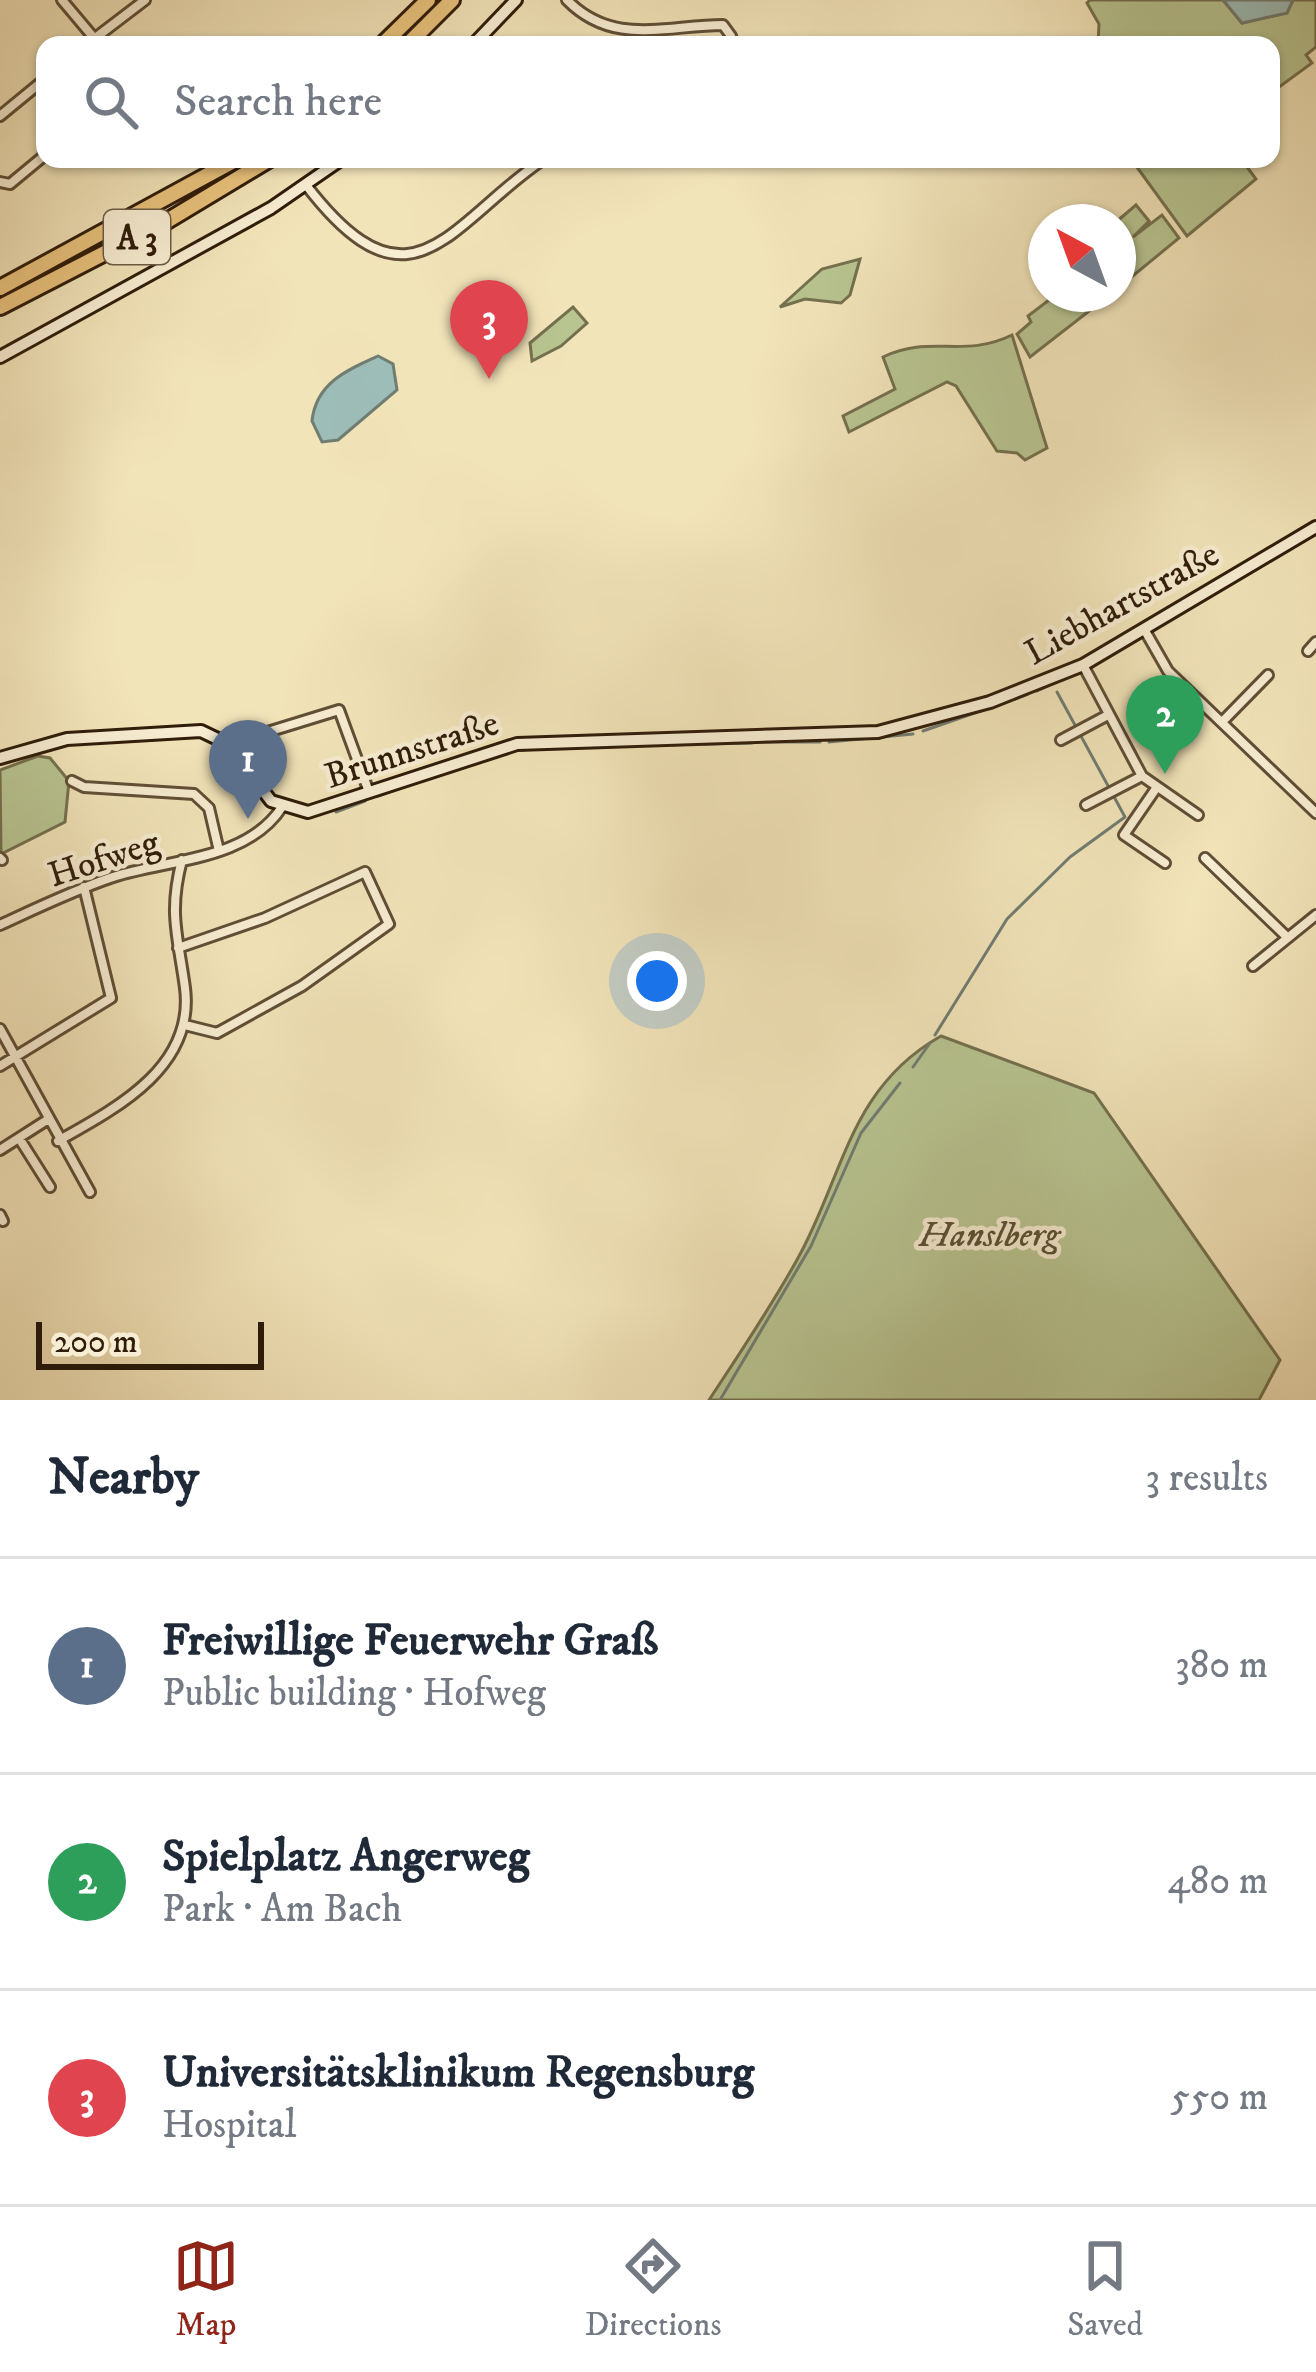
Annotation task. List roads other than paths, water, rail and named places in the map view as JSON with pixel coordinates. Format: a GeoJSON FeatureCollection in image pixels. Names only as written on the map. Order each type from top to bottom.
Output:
{"type":"FeatureCollection","features":[{"type":"Feature","properties":{"kind":"highway"},"geometry":{"type":"LineString","coordinates":[[391,36],[428,0]]}},
{"type":"Feature","properties":{"kind":"highway"},"geometry":{"type":"LineString","coordinates":[[416,36],[452,0]]}},
{"type":"Feature","properties":{"kind":"highway","name":"A 3"},"geometry":{"type":"LineString","coordinates":[[0,288],[220,168]]}},
{"type":"Feature","properties":{"kind":"highway","name":"A 3"},"geometry":{"type":"LineString","coordinates":[[0,307],[167,221],[255,168]]}},
{"type":"Feature","properties":{"kind":"street"},"geometry":{"type":"LineString","coordinates":[[62,0],[86,36]]}},
{"type":"Feature","properties":{"kind":"street"},"geometry":{"type":"LineString","coordinates":[[98,36],[145,0]]}},
{"type":"Feature","properties":{"kind":"street"},"geometry":{"type":"LineString","coordinates":[[482,36],[516,0]]}},
{"type":"Feature","properties":{"kind":"street"},"geometry":{"type":"LineString","coordinates":[[567,0],[590,18],[627,32],[723,25],[730,31],[728,36]]}},
{"type":"Feature","properties":{"kind":"street"},"geometry":{"type":"LineString","coordinates":[[0,116],[36,86]]}},
{"type":"Feature","properties":{"kind":"street"},"geometry":{"type":"LineString","coordinates":[[0,182],[10,184],[36,162]]}},
{"type":"Feature","properties":{"kind":"street"},"geometry":{"type":"LineString","coordinates":[[0,357],[330,168]]}},
{"type":"Feature","properties":{"kind":"street"},"geometry":{"type":"LineString","coordinates":[[307,185],[335,220],[364,244],[412,252],[456,236],[534,168]]}},
{"type":"Feature","properties":{"kind":"street","name":"Liebhartstraße"},"geometry":{"type":"LineString","coordinates":[[948,715],[1084,668],[1316,527]]}},
{"type":"Feature","properties":{"kind":"street"},"geometry":{"type":"LineString","coordinates":[[1144,629],[1168,670],[1316,813]]}},
{"type":"Feature","properties":{"kind":"street"},"geometry":{"type":"LineString","coordinates":[[1308,650],[1316,642]]}},
{"type":"Feature","properties":{"kind":"street"},"geometry":{"type":"LineString","coordinates":[[1084,668],[1142,776],[1198,815]]}},
{"type":"Feature","properties":{"kind":"street"},"geometry":{"type":"LineString","coordinates":[[1222,722],[1268,675]]}},
{"type":"Feature","properties":{"kind":"street"},"geometry":{"type":"LineString","coordinates":[[0,758],[54,741],[142,738],[190,730],[219,737],[235,752],[261,734],[339,710],[369,792]]}},
{"type":"Feature","properties":{"kind":"street","name":"Brunnstraße"},"geometry":{"type":"LineString","coordinates":[[235,752],[263,793],[282,808],[319,810],[517,744],[878,732],[948,715]]}},
{"type":"Feature","properties":{"kind":"street"},"geometry":{"type":"LineString","coordinates":[[1061,740],[1108,715]]}},
{"type":"Feature","properties":{"kind":"street"},"geometry":{"type":"LineString","coordinates":[[1086,805],[1142,776]]}},
{"type":"Feature","properties":{"kind":"street"},"geometry":{"type":"LineString","coordinates":[[72,781],[84,787],[194,794],[209,808],[219,851]]}},
{"type":"Feature","properties":{"kind":"street"},"geometry":{"type":"LineString","coordinates":[[1157,787],[1124,835],[1165,863]]}},
{"type":"Feature","properties":{"kind":"street","name":"Hofweg"},"geometry":{"type":"LineString","coordinates":[[0,925],[84,887],[219,851],[268,826],[282,808]]}},
{"type":"Feature","properties":{"kind":"street"},"geometry":{"type":"LineString","coordinates":[[1205,858],[1288,938]]}},
{"type":"Feature","properties":{"kind":"street"},"geometry":{"type":"LineString","coordinates":[[58,1141],[148,1084],[185,1025],[171,910],[182,860]]}},
{"type":"Feature","properties":{"kind":"street"},"geometry":{"type":"LineString","coordinates":[[178,948],[265,919],[365,872],[388,924],[302,986],[217,1033],[185,1025]]}},
{"type":"Feature","properties":{"kind":"street"},"geometry":{"type":"LineString","coordinates":[[0,1066],[111,998],[84,887]]}},
{"type":"Feature","properties":{"kind":"street"},"geometry":{"type":"LineString","coordinates":[[1253,966],[1316,915]]}},
{"type":"Feature","properties":{"kind":"street"},"geometry":{"type":"LineString","coordinates":[[0,1029],[89,1192]]}},
{"type":"Feature","properties":{"kind":"street"},"geometry":{"type":"LineString","coordinates":[[0,1150],[46,1120]]}},
{"type":"Feature","properties":{"kind":"street"},"geometry":{"type":"LineString","coordinates":[[19,1138],[50,1187]]}},
{"type":"Feature","properties":{"kind":"water"},"geometry":{"type":"Polygon","coordinates":[[[1223,0],[1293,0],[1287,13],[1242,23],[1223,0]]]}},
{"type":"Feature","properties":{"kind":"water"},"geometry":{"type":"Polygon","coordinates":[[[378,356],[393,364],[397,390],[338,440],[322,442],[312,421],[326,387],[378,356]]]}},
{"type":"Feature","properties":{"kind":"waterway"},"geometry":{"type":"LineString","coordinates":[[1037,691],[1074,674]]}},
{"type":"Feature","properties":{"kind":"waterway"},"geometry":{"type":"LineString","coordinates":[[935,1035],[1007,919],[1070,857],[1125,817],[1057,692]]}},
{"type":"Feature","properties":{"kind":"waterway"},"geometry":{"type":"LineString","coordinates":[[1015,699],[1028,694]]}},
{"type":"Feature","properties":{"kind":"waterway"},"geometry":{"type":"LineString","coordinates":[[923,731],[1009,701]]}},
{"type":"Feature","properties":{"kind":"waterway"},"geometry":{"type":"LineString","coordinates":[[829,742],[913,734]]}},
{"type":"Feature","properties":{"kind":"waterway"},"geometry":{"type":"LineString","coordinates":[[764,742],[820,742]]}},
{"type":"Feature","properties":{"kind":"waterway"},"geometry":{"type":"LineString","coordinates":[[658,745],[752,743]]}},
{"type":"Feature","properties":{"kind":"waterway"},"geometry":{"type":"LineString","coordinates":[[522,750],[551,748]]}},
{"type":"Feature","properties":{"kind":"waterway"},"geometry":{"type":"LineString","coordinates":[[378,796],[400,788]]}},
{"type":"Feature","properties":{"kind":"waterway"},"geometry":{"type":"LineString","coordinates":[[336,812],[365,801]]}},
{"type":"Feature","properties":{"kind":"waterway"},"geometry":{"type":"LineString","coordinates":[[913,1067],[930,1043]]}},
{"type":"Feature","properties":{"kind":"waterway"},"geometry":{"type":"LineString","coordinates":[[720,1400],[811,1246],[861,1133],[900,1083]]}},
{"type":"Feature","properties":{"kind":"place","name":"Universitätsklinikum Regensburg"},"geometry":{"type":"Point","coordinates":[489,379]}},
{"type":"Feature","properties":{"kind":"place","name":"Spielplatz Angerweg"},"geometry":{"type":"Point","coordinates":[1165,774]}},
{"type":"Feature","properties":{"kind":"place","name":"Freiwillige Feuerwehr Graß"},"geometry":{"type":"Point","coordinates":[248,819]}},
{"type":"Feature","properties":{"kind":"park label","name":"Hanslberg"},"geometry":{"type":"Point","coordinates":[989,1233]}}]}
